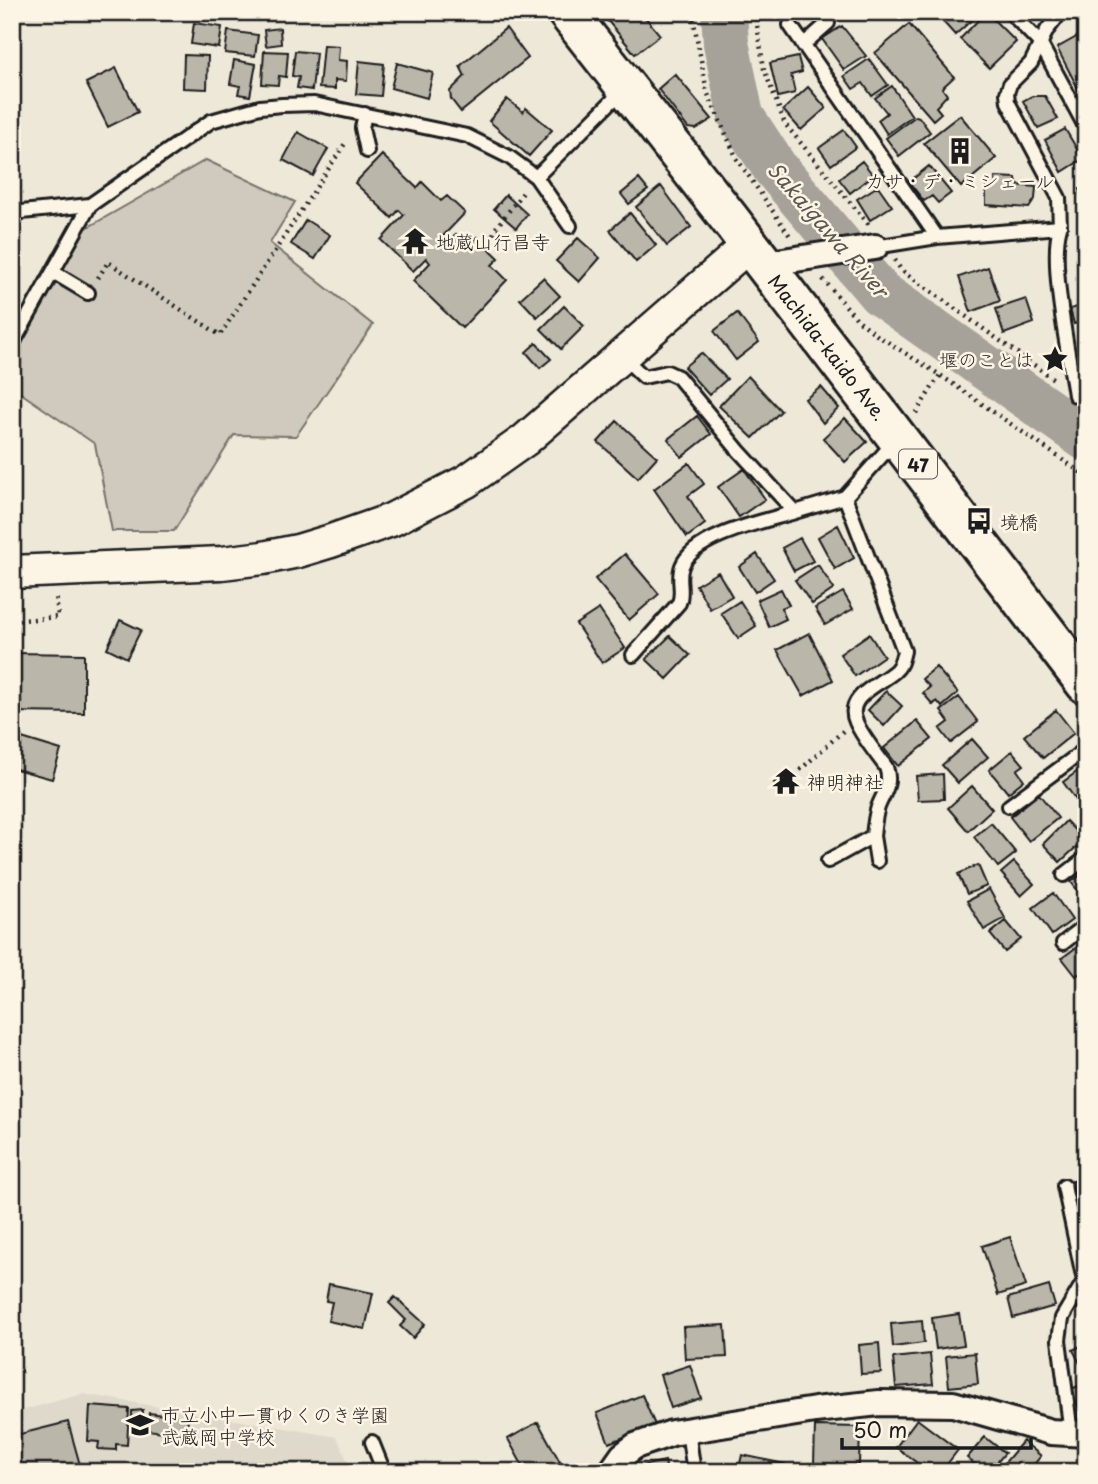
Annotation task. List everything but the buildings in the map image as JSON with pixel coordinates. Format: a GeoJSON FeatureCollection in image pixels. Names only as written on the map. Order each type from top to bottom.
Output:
{"type":"FeatureCollection","features":[{"type":"Feature","properties":{"kind":"main road","name":"Machida-kaido Ave."},"geometry":{"type":"LineString","coordinates":[[567,12],[756,254],[906,426],[1086,684]]}},
{"type":"Feature","properties":{"kind":"street"},"geometry":{"type":"LineString","coordinates":[[12,572],[222,563],[263,558],[298,551],[391,520],[485,470],[532,434],[622,356],[756,254],[818,255],[880,246]]}},
{"type":"Feature","properties":{"kind":"street"},"geometry":{"type":"LineString","coordinates":[[611,1472],[623,1455],[635,1446],[672,1433],[815,1410],[879,1404],[953,1404],[1080,1438]]}},
{"type":"Feature","properties":{"kind":"lane"},"geometry":{"type":"LineString","coordinates":[[1010,12],[1040,43],[1086,128]]}},
{"type":"Feature","properties":{"kind":"lane"},"geometry":{"type":"LineString","coordinates":[[1061,12],[1040,43],[1031,63],[1010,84],[1007,97],[1059,198],[1060,227],[1056,240],[1061,300],[1075,395]]}},
{"type":"Feature","properties":{"kind":"lane"},"geometry":{"type":"LineString","coordinates":[[803,45],[828,23]]}},
{"type":"Feature","properties":{"kind":"lane"},"geometry":{"type":"LineString","coordinates":[[790,25],[937,237]]}},
{"type":"Feature","properties":{"kind":"lane"},"geometry":{"type":"LineString","coordinates":[[536,177],[625,87]]}},
{"type":"Feature","properties":{"kind":"lane"},"geometry":{"type":"LineString","coordinates":[[12,345],[90,205],[211,121],[260,107],[314,104],[467,136],[509,157],[536,177],[570,226]]}},
{"type":"Feature","properties":{"kind":"lane"},"geometry":{"type":"LineString","coordinates":[[365,114],[362,128],[367,151]]}},
{"type":"Feature","properties":{"kind":"lane"},"geometry":{"type":"LineString","coordinates":[[12,213],[90,205]]}},
{"type":"Feature","properties":{"kind":"lane"},"geometry":{"type":"LineString","coordinates":[[880,246],[937,237],[1060,227]]}},
{"type":"Feature","properties":{"kind":"lane"},"geometry":{"type":"LineString","coordinates":[[53,272],[88,293]]}},
{"type":"Feature","properties":{"kind":"lane"},"geometry":{"type":"LineString","coordinates":[[622,356],[644,377],[667,372],[678,377],[739,451],[795,512]]}},
{"type":"Feature","properties":{"kind":"lane"},"geometry":{"type":"LineString","coordinates":[[633,655],[680,603],[682,596],[679,576],[689,555],[717,537],[845,497],[906,426]]}},
{"type":"Feature","properties":{"kind":"lane"},"geometry":{"type":"LineString","coordinates":[[845,497],[904,651],[896,670],[858,699],[855,708],[854,720],[886,767],[889,776],[888,785],[877,809],[873,836],[877,860]]}},
{"type":"Feature","properties":{"kind":"lane"},"geometry":{"type":"LineString","coordinates":[[1009,806],[1086,749]]}},
{"type":"Feature","properties":{"kind":"lane"},"geometry":{"type":"LineString","coordinates":[[828,861],[873,836]]}},
{"type":"Feature","properties":{"kind":"lane"},"geometry":{"type":"LineString","coordinates":[[1064,875],[1086,858]]}},
{"type":"Feature","properties":{"kind":"lane"},"geometry":{"type":"LineString","coordinates":[[1063,943],[1086,925]]}},
{"type":"Feature","properties":{"kind":"lane"},"geometry":{"type":"LineString","coordinates":[[1064,1186],[1084,1281],[1062,1318],[1059,1339],[1080,1438]]}},
{"type":"Feature","properties":{"kind":"lane"},"geometry":{"type":"LineString","coordinates":[[688,1431],[694,1472]]}},
{"type":"Feature","properties":{"kind":"lane"},"geometry":{"type":"LineString","coordinates":[[372,1442],[384,1472]]}},
{"type":"Feature","properties":{"kind":"path"},"geometry":{"type":"LineString","coordinates":[[692,12],[707,92],[737,159],[758,192],[818,255],[857,319],[878,336],[940,375],[1086,476]]}},
{"type":"Feature","properties":{"kind":"path"},"geometry":{"type":"LineString","coordinates":[[755,12],[764,69],[785,124],[880,246],[901,270],[1075,395]]}},
{"type":"Feature","properties":{"kind":"path"},"geometry":{"type":"LineString","coordinates":[[88,293],[108,262],[220,335],[349,136]]}},
{"type":"Feature","properties":{"kind":"path"},"geometry":{"type":"LineString","coordinates":[[491,242],[495,229],[517,201]]}},
{"type":"Feature","properties":{"kind":"path"},"geometry":{"type":"LineString","coordinates":[[906,426],[940,375]]}},
{"type":"Feature","properties":{"kind":"path"},"geometry":{"type":"LineString","coordinates":[[12,621],[58,617],[54,570]]}},
{"type":"Feature","properties":{"kind":"path"},"geometry":{"type":"LineString","coordinates":[[800,770],[854,720]]}},
{"type":"Feature","properties":{"kind":"shaded area"},"geometry":{"type":"Polygon","coordinates":[[[206,160],[295,202],[270,243],[373,325],[296,436],[234,435],[174,531],[112,531],[95,444],[12,387],[12,360],[85,229],[206,160]]]}},
{"type":"Feature","properties":{"kind":"shaded area","name":"市立小中一貫ゆくのき学園 武蔵岡中学校"},"geometry":{"type":"Polygon","coordinates":[[[83,1394],[337,1437],[352,1472],[12,1472],[12,1413],[83,1394]]]}},
{"type":"Feature","properties":{"kind":"waterway","name":"Sakaigawa River"},"geometry":{"type":"LineString","coordinates":[[724,12],[726,43],[741,116],[775,168],[880,293],[1086,438]]}},
{"type":"Feature","properties":{"kind":"place","name":"カサ・デ・ミシェール"},"geometry":{"type":"Point","coordinates":[960,151]}},
{"type":"Feature","properties":{"kind":"place","name":"地蔵山行昌寺"},"geometry":{"type":"Point","coordinates":[415,241]}},
{"type":"Feature","properties":{"kind":"place","name":"堰のことは"},"geometry":{"type":"Point","coordinates":[1055,359]}},
{"type":"Feature","properties":{"kind":"place","name":"境橋"},"geometry":{"type":"Point","coordinates":[979,521]}},
{"type":"Feature","properties":{"kind":"place","name":"神明神社"},"geometry":{"type":"Point","coordinates":[786,781]}},
{"type":"Feature","properties":{"kind":"place","name":"市立小中一貫ゆくのき学園 武蔵岡中学校"},"geometry":{"type":"Point","coordinates":[140,1425]}}]}
